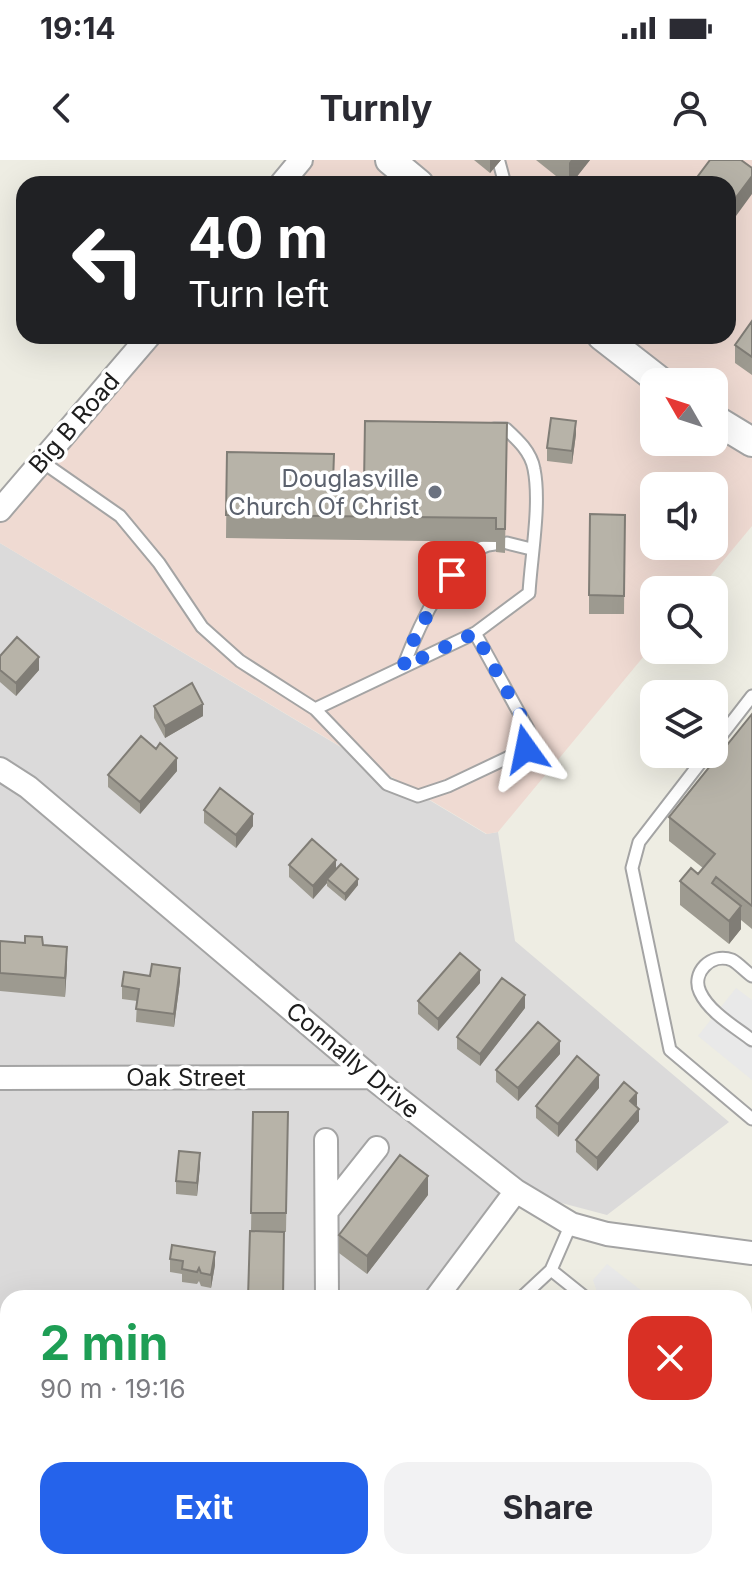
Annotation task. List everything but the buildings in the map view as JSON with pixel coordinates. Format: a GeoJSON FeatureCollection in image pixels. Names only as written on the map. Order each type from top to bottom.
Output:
{"type":"FeatureCollection","features":[{"type":"Feature","properties":{"kind":"street"},"geometry":{"type":"LineString","coordinates":[[288,176],[301,160]]}},
{"type":"Feature","properties":{"kind":"street"},"geometry":{"type":"LineString","coordinates":[[391,161],[409,176]]}},
{"type":"Feature","properties":{"kind":"street","name":"Big B Road"},"geometry":{"type":"LineString","coordinates":[[0,510],[142,344]]}},
{"type":"Feature","properties":{"kind":"street"},"geometry":{"type":"LineString","coordinates":[[612,344],[643,368]]}},
{"type":"Feature","properties":{"kind":"street"},"geometry":{"type":"LineString","coordinates":[[728,427],[752,442]]}},
{"type":"Feature","properties":{"kind":"street","name":"Connally Drive"},"geometry":{"type":"LineString","coordinates":[[0,769],[28,787],[371,1077],[516,1191],[571,1224],[607,1234],[752,1253]]}},
{"type":"Feature","properties":{"kind":"street","name":"Oak Street"},"geometry":{"type":"LineString","coordinates":[[0,1078],[371,1077]]}},
{"type":"Feature","properties":{"kind":"street"},"geometry":{"type":"LineString","coordinates":[[326,1140],[327,1290]]}},
{"type":"Feature","properties":{"kind":"street"},"geometry":{"type":"LineString","coordinates":[[327,1211],[377,1148]]}},
{"type":"Feature","properties":{"kind":"street"},"geometry":{"type":"LineString","coordinates":[[442,1290],[516,1191]]}},
{"type":"Feature","properties":{"kind":"lane"},"geometry":{"type":"LineString","coordinates":[[499,162],[503,176]]}},
{"type":"Feature","properties":{"kind":"lane"},"geometry":{"type":"LineString","coordinates":[[315,709],[474,634],[529,593],[536,521],[534,468],[522,443],[506,429],[476,428]]}},
{"type":"Feature","properties":{"kind":"lane"},"geometry":{"type":"LineString","coordinates":[[41,461],[120,516],[159,563],[202,627],[240,661],[315,709],[387,784],[418,796],[448,786],[526,749],[530,740],[528,729],[474,634]]}},
{"type":"Feature","properties":{"kind":"lane"},"geometry":{"type":"LineString","coordinates":[[403,667],[417,632],[464,560],[488,544],[531,549]]}},
{"type":"Feature","properties":{"kind":"lane"},"geometry":{"type":"LineString","coordinates":[[728,727],[752,696]]}},
{"type":"Feature","properties":{"kind":"lane"},"geometry":{"type":"LineString","coordinates":[[696,768],[639,842],[632,868],[670,1050],[752,1119]]}},
{"type":"Feature","properties":{"kind":"lane"},"geometry":{"type":"LineString","coordinates":[[752,976],[732,960],[714,959],[704,966],[698,976],[698,989],[704,1000],[752,1040]]}},
{"type":"Feature","properties":{"kind":"lane"},"geometry":{"type":"LineString","coordinates":[[530,1290],[551,1270],[571,1224]]}},
{"type":"Feature","properties":{"kind":"lane"},"geometry":{"type":"LineString","coordinates":[[551,1270],[576,1290]]}},
{"type":"Feature","properties":{"kind":"shaded area"},"geometry":{"type":"Polygon","coordinates":[[[299,160],[752,160],[752,526],[728,555],[728,472],[640,472],[640,560],[724,560],[711,576],[640,576],[640,661],[498,832],[487,834],[0,543],[0,522],[144,344],[736,344],[736,176],[285,176],[299,160]]]}},
{"type":"Feature","properties":{"kind":"shaded area"},"geometry":{"type":"Polygon","coordinates":[[[0,543],[486,834],[498,832],[515,941],[729,1122],[607,1215],[516,1191],[437,1290],[0,1290],[0,543]]]}},
{"type":"Feature","properties":{"kind":"shaded area"},"geometry":{"type":"Polygon","coordinates":[[[736,988],[752,1000],[752,1080],[698,1036],[736,988]]]}},
{"type":"Feature","properties":{"kind":"shaded area"},"geometry":{"type":"Polygon","coordinates":[[[607,1264],[641,1290],[596,1290],[593,1280],[607,1264]]]}},
{"type":"Feature","properties":{"kind":"place","name":"Douglasville Church Of Christ"},"geometry":{"type":"Point","coordinates":[435,492]}},
{"type":"Feature","properties":{"kind":"route"},"geometry":{"type":"LineString","coordinates":[[452,575],[417,632],[403,667],[475,633],[528,729],[530,740],[526,749]]}}]}
